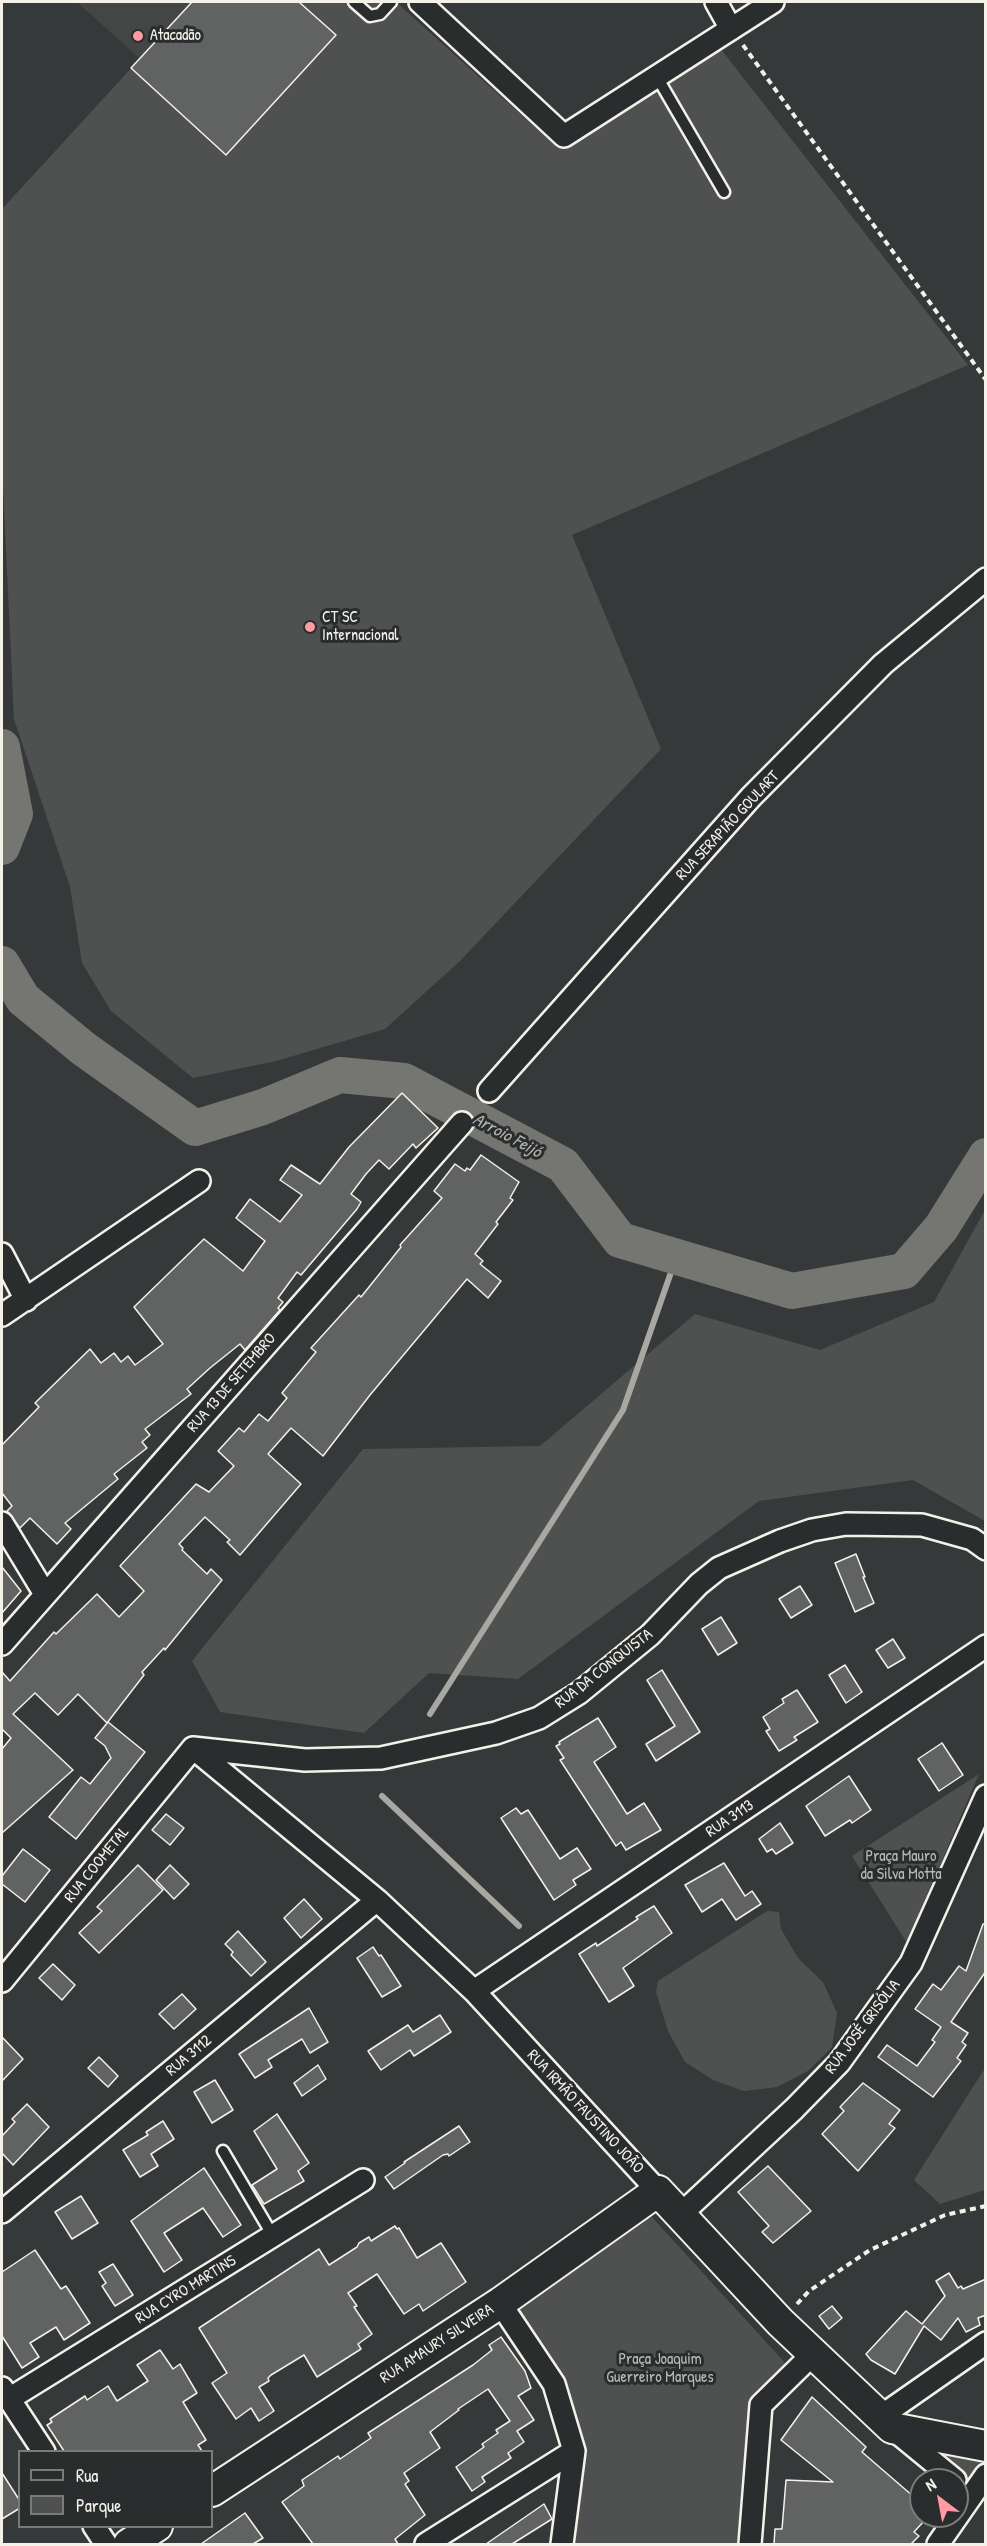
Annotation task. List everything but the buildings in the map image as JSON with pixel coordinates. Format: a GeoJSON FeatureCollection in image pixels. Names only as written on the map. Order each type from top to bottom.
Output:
{"type":"FeatureCollection","features":[{"type":"Feature","properties":{"kind":"street"},"geometry":{"type":"LineString","coordinates":[[420,2],[564,136],[731,29],[763,4]]}},
{"type":"Feature","properties":{"kind":"street"},"geometry":{"type":"LineString","coordinates":[[716,2],[731,29]]}},
{"type":"Feature","properties":{"kind":"street","name":"RUA SERAPIÃO GOULART"},"geometry":{"type":"LineString","coordinates":[[489,1092],[751,797],[883,664],[986,579]]}},
{"type":"Feature","properties":{"kind":"street","name":"RUA 13 DE SETEMBRO"},"geometry":{"type":"LineString","coordinates":[[2,1644],[462,1123]]}},
{"type":"Feature","properties":{"kind":"street"},"geometry":{"type":"LineString","coordinates":[[2,1316],[199,1181]]}},
{"type":"Feature","properties":{"kind":"street"},"geometry":{"type":"LineString","coordinates":[[2,1254],[26,1300]]}},
{"type":"Feature","properties":{"kind":"street"},"geometry":{"type":"LineString","coordinates":[[2,1523],[45,1594]]}},
{"type":"Feature","properties":{"kind":"street","name":"RUA DA CONQUISTA"},"geometry":{"type":"LineString","coordinates":[[193,1748],[305,1760],[381,1758],[496,1733],[528,1722],[539,1718],[579,1693],[650,1635],[699,1584],[719,1568],[780,1541],[812,1530],[846,1524],[922,1525],[972,1539],[986,1550]]}},
{"type":"Feature","properties":{"kind":"street","name":"RUA 3113"},"geometry":{"type":"LineString","coordinates":[[474,1991],[986,1646]]}},
{"type":"Feature","properties":{"kind":"street","name":"RUA IRMÃO FAUSTINO JOÃO"},"geometry":{"type":"LineString","coordinates":[[193,1748],[377,1900],[474,1991],[780,2322],[886,2422]]}},
{"type":"Feature","properties":{"kind":"street","name":"RUA COOMETAL"},"geometry":{"type":"LineString","coordinates":[[2,1981],[193,1748]]}},
{"type":"Feature","properties":{"kind":"street","name":"RUA JOSÉ GRISÓLIA"},"geometry":{"type":"LineString","coordinates":[[680,2215],[794,2109],[845,2054],[911,1963],[986,1796]]}},
{"type":"Feature","properties":{"kind":"street","name":"RUA 3112"},"geometry":{"type":"LineString","coordinates":[[2,2212],[377,1900]]}},
{"type":"Feature","properties":{"kind":"street","name":"RUA CYRO MARTINS"},"geometry":{"type":"LineString","coordinates":[[5,2393],[273,2236],[363,2180]]}},
{"type":"Feature","properties":{"kind":"street","name":"RUA AMAURY SILVEIRA"},"geometry":{"type":"LineString","coordinates":[[213,2490],[500,2303],[658,2191]]}},
{"type":"Feature","properties":{"kind":"street"},"geometry":{"type":"LineString","coordinates":[[500,2303],[554,2384],[574,2451],[562,2544]]}},
{"type":"Feature","properties":{"kind":"street"},"geometry":{"type":"LineString","coordinates":[[886,2422],[986,2343]]}},
{"type":"Feature","properties":{"kind":"street"},"geometry":{"type":"LineString","coordinates":[[750,2544],[761,2405],[813,2354]]}},
{"type":"Feature","properties":{"kind":"street"},"geometry":{"type":"LineString","coordinates":[[5,2393],[43,2450]]}},
{"type":"Feature","properties":{"kind":"street"},"geometry":{"type":"LineString","coordinates":[[886,2422],[986,2446]]}},
{"type":"Feature","properties":{"kind":"street"},"geometry":{"type":"LineString","coordinates":[[886,2422],[941,2468]]}},
{"type":"Feature","properties":{"kind":"street"},"geometry":{"type":"LineString","coordinates":[[426,2544],[574,2451]]}},
{"type":"Feature","properties":{"kind":"street"},"geometry":{"type":"LineString","coordinates":[[969,2490],[986,2475]]}},
{"type":"Feature","properties":{"kind":"street"},"geometry":{"type":"LineString","coordinates":[[95,2528],[106,2544]]}},
{"type":"Feature","properties":{"kind":"street"},"geometry":{"type":"LineString","coordinates":[[129,2544],[154,2528]]}},
{"type":"Feature","properties":{"kind":"street"},"geometry":{"type":"LineString","coordinates":[[938,2544],[947,2528]]}},
{"type":"Feature","properties":{"kind":"lane"},"geometry":{"type":"LineString","coordinates":[[354,2],[367,15],[373,16],[380,14],[391,2]]}},
{"type":"Feature","properties":{"kind":"lane"},"geometry":{"type":"LineString","coordinates":[[657,77],[724,192]]}},
{"type":"Feature","properties":{"kind":"lane"},"geometry":{"type":"LineString","coordinates":[[223,2151],[273,2236]]}},
{"type":"Feature","properties":{"kind":"path"},"geometry":{"type":"LineString","coordinates":[[731,29],[986,380]]}},
{"type":"Feature","properties":{"kind":"path"},"geometry":{"type":"LineString","coordinates":[[780,2322],[809,2291],[870,2250],[945,2215],[986,2206]]}},
{"type":"Feature","properties":{"kind":"shaded area","name":"Atacadão"},"geometry":{"type":"Polygon","coordinates":[[[77,2],[192,2],[140,59],[77,2]]]}},
{"type":"Feature","properties":{"kind":"green space","name":"CT SC Internacional"},"geometry":{"type":"Polygon","coordinates":[[[192,2],[396,2],[557,147],[720,48],[968,365],[572,535],[661,749],[459,962],[385,1029],[276,1061],[193,1078],[111,1011],[82,963],[70,887],[14,719],[2,465],[2,209],[192,2]]]}},
{"type":"Feature","properties":{"kind":"green space"},"geometry":{"type":"Polygon","coordinates":[[[985,1210],[985,1521],[913,1480],[759,1501],[518,1679],[429,1673],[364,1733],[220,1712],[192,1661],[363,1449],[540,1446],[695,1314],[820,1350],[934,1302],[985,1210]]]}},
{"type":"Feature","properties":{"kind":"green space","name":"Praça Mauro da Silva Motta"},"geometry":{"type":"Polygon","coordinates":[[[979,1774],[907,1943],[852,1856],[979,1774]]]}},
{"type":"Feature","properties":{"kind":"green space"},"geometry":{"type":"Polygon","coordinates":[[[767,1911],[779,1912],[781,1929],[798,1958],[823,1982],[837,2013],[832,2047],[808,2071],[777,2087],[744,2091],[713,2080],[685,2062],[668,2031],[656,1992],[658,1981],[767,1911]]]}},
{"type":"Feature","properties":{"kind":"green space"},"geometry":{"type":"Polygon","coordinates":[[[985,2068],[985,2190],[940,2204],[914,2180],[985,2068]]]}},
{"type":"Feature","properties":{"kind":"green space","name":"Praça Joaquim Guerreiro Marques"},"geometry":{"type":"Polygon","coordinates":[[[650,2215],[787,2365],[754,2397],[741,2544],[574,2544],[584,2452],[560,2371],[514,2305],[650,2215]]]}},
{"type":"Feature","properties":{"kind":"green space"},"geometry":{"type":"Polygon","coordinates":[[[914,2438],[985,2457],[969,2480],[969,2468],[949,2468],[914,2438]]]}},
{"type":"Feature","properties":{"kind":"waterway","name":"Arroio Feijó"},"geometry":{"type":"LineString","coordinates":[[2,747],[15,814],[2,847]]}},
{"type":"Feature","properties":{"kind":"waterway","name":"Arroio Feijó"},"geometry":{"type":"LineString","coordinates":[[2,964],[23,999],[84,1049],[195,1128],[263,1107],[340,1075],[404,1081],[563,1165],[620,1240],[792,1291],[904,1271],[941,1228],[986,1156]]}},
{"type":"Feature","properties":{"kind":"waterway"},"geometry":{"type":"LineString","coordinates":[[430,1714],[623,1410],[676,1258]]}},
{"type":"Feature","properties":{"kind":"waterway"},"geometry":{"type":"LineString","coordinates":[[382,1796],[519,1926]]}},
{"type":"Feature","properties":{"kind":"place","name":"Atacadão"},"geometry":{"type":"Point","coordinates":[138,36]}},
{"type":"Feature","properties":{"kind":"place","name":"CT SC Internacional"},"geometry":{"type":"Point","coordinates":[310,627]}}]}
